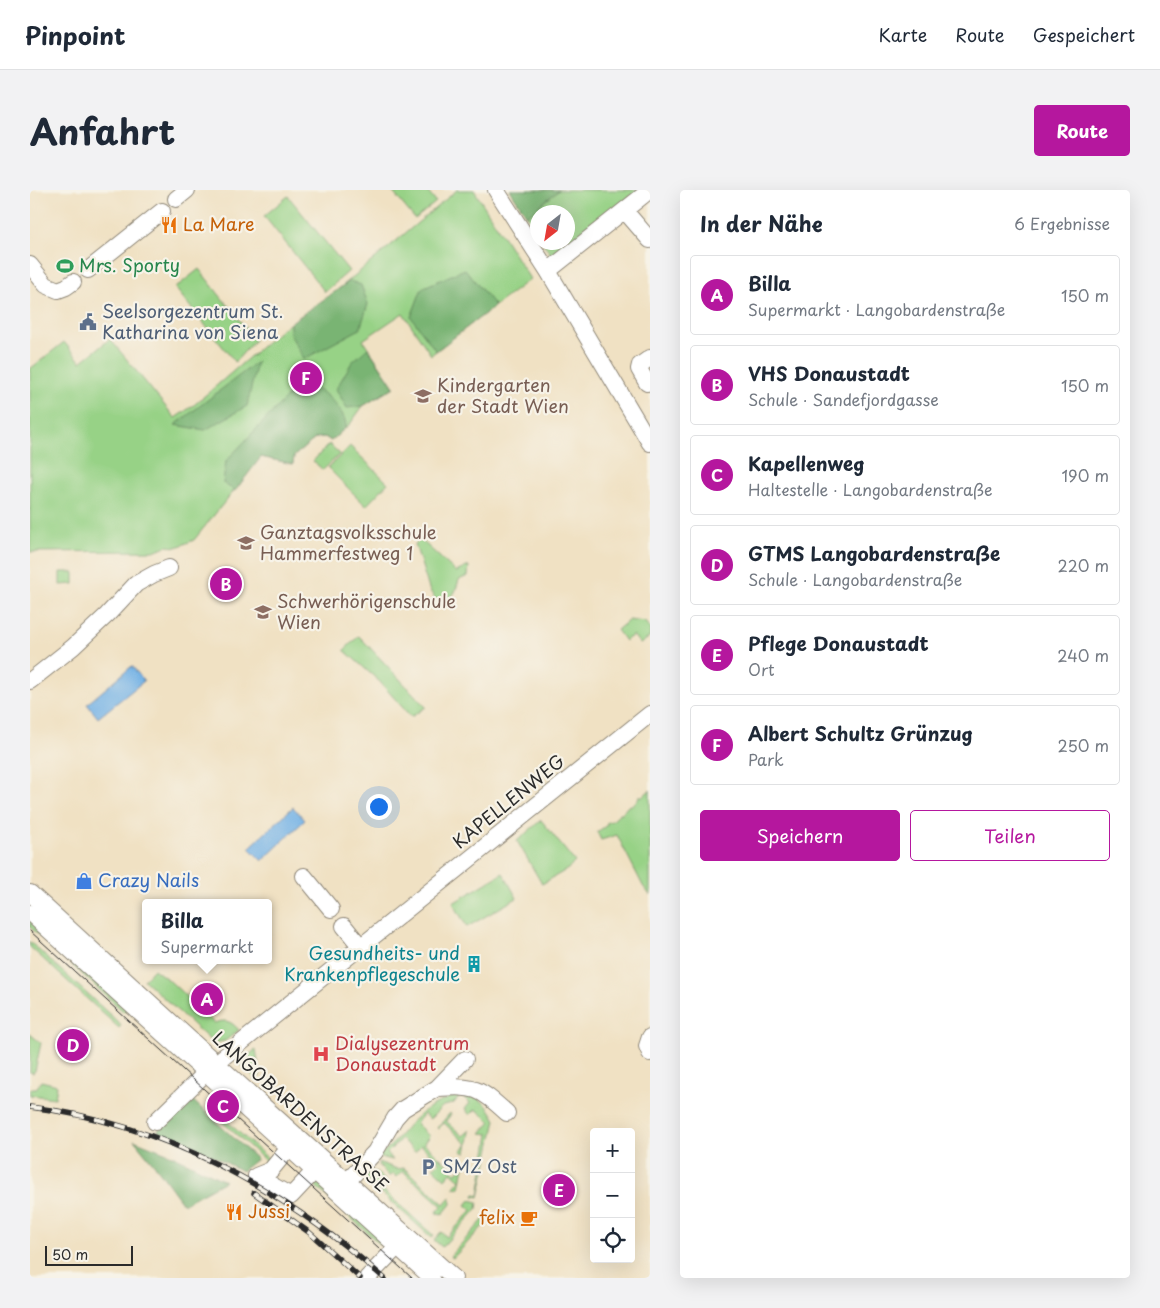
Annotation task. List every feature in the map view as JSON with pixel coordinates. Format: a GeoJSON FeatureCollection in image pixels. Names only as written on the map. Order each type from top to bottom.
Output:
{"type":"FeatureCollection","features":[{"type":"Feature","properties":{"kind":"street"},"geometry":{"type":"LineString","coordinates":[[496,190],[548,271],[650,443]]}},
{"type":"Feature","properties":{"kind":"street"},"geometry":{"type":"LineString","coordinates":[[548,271],[650,190]]}},
{"type":"Feature","properties":{"kind":"street"},"geometry":{"type":"LineString","coordinates":[[88,270],[162,211]]}},
{"type":"Feature","properties":{"kind":"street"},"geometry":{"type":"LineString","coordinates":[[625,211],[650,240]]}},
{"type":"Feature","properties":{"kind":"street"},"geometry":{"type":"LineString","coordinates":[[30,265],[46,285],[58,290],[66,288],[73,282]]}},
{"type":"Feature","properties":{"kind":"street"},"geometry":{"type":"LineString","coordinates":[[647,383],[639,369],[650,358]]}},
{"type":"Feature","properties":{"kind":"street"},"geometry":{"type":"LineString","coordinates":[[30,681],[107,615],[136,584],[169,568]]}},
{"type":"Feature","properties":{"kind":"street","name":"KAPELLENWEG"},"geometry":{"type":"LineString","coordinates":[[155,1122],[211,1068],[650,714]]}},
{"type":"Feature","properties":{"kind":"street"},"geometry":{"type":"LineString","coordinates":[[304,876],[331,909]]}},
{"type":"Feature","properties":{"kind":"street","name":"LANGOBARDENSTRASSE"},"geometry":{"type":"LineString","coordinates":[[30,893],[211,1068],[289,1148],[319,1166]]}},
{"type":"Feature","properties":{"kind":"street","name":"LANGOBARDENSTRASSE"},"geometry":{"type":"LineString","coordinates":[[30,913],[211,1068],[342,1187],[454,1278]]}},
{"type":"Feature","properties":{"kind":"street"},"geometry":{"type":"LineString","coordinates":[[344,926],[361,947]]}},
{"type":"Feature","properties":{"kind":"street"},"geometry":{"type":"LineString","coordinates":[[650,1038],[647,1046],[650,1053]]}},
{"type":"Feature","properties":{"kind":"street"},"geometry":{"type":"LineString","coordinates":[[342,1187],[375,1152],[395,1118],[403,1109],[437,1088],[466,1060]]}},
{"type":"Feature","properties":{"kind":"street"},"geometry":{"type":"LineString","coordinates":[[437,1088],[472,1088],[483,1092],[506,1112]]}},
{"type":"Feature","properties":{"kind":"street"},"geometry":{"type":"LineString","coordinates":[[289,1148],[272,1170],[256,1176],[291,1196],[319,1166]]}},
{"type":"Feature","properties":{"kind":"street","name":"LANGOBARDENSTRASSE"},"geometry":{"type":"LineString","coordinates":[[342,1187],[398,1246],[432,1278]]}},
{"type":"Feature","properties":{"kind":"street"},"geometry":{"type":"LineString","coordinates":[[367,1278],[398,1246]]}},
{"type":"Feature","properties":{"kind":"green space"},"geometry":{"type":"Polygon","coordinates":[[[391,190],[426,190],[436,202],[415,219],[391,190]]]}},
{"type":"Feature","properties":{"kind":"green space"},"geometry":{"type":"Polygon","coordinates":[[[457,190],[474,190],[530,279],[431,355],[403,313],[363,340],[394,387],[363,406],[350,424],[331,441],[325,437],[316,438],[294,456],[293,464],[261,457],[194,540],[177,547],[166,546],[154,551],[30,552],[30,369],[64,342],[81,362],[110,339],[175,418],[194,405],[282,329],[329,297],[457,190]]]}},
{"type":"Feature","properties":{"kind":"green space"},"geometry":{"type":"Polygon","coordinates":[[[510,190],[559,190],[541,205],[530,205],[530,214],[527,216],[510,190]]]}},
{"type":"Feature","properties":{"kind":"green space"},"geometry":{"type":"Polygon","coordinates":[[[559,190],[638,190],[575,243],[575,205],[541,205],[559,190]]]}},
{"type":"Feature","properties":{"kind":"green space"},"geometry":{"type":"Polygon","coordinates":[[[288,196],[349,271],[325,292],[264,216],[288,196]]]}},
{"type":"Feature","properties":{"kind":"green space"},"geometry":{"type":"Polygon","coordinates":[[[548,250],[566,250],[559,256],[551,255],[548,250]]]}},
{"type":"Feature","properties":{"kind":"green space"},"geometry":{"type":"Polygon","coordinates":[[[199,269],[255,340],[235,362],[175,288],[199,269]]]}},
{"type":"Feature","properties":{"kind":"green space"},"geometry":{"type":"Polygon","coordinates":[[[465,269],[495,306],[436,351],[411,317],[422,288],[465,269]]]}},
{"type":"Feature","properties":{"kind":"green space"},"geometry":{"type":"Polygon","coordinates":[[[350,281],[361,285],[368,304],[360,329],[304,359],[290,334],[290,323],[350,281]]]}},
{"type":"Feature","properties":{"kind":"green space"},"geometry":{"type":"Polygon","coordinates":[[[368,348],[394,387],[363,406],[347,408],[336,389],[352,362],[368,348]]]}},
{"type":"Feature","properties":{"kind":"green space"},"geometry":{"type":"Polygon","coordinates":[[[257,362],[247,406],[205,430],[175,425],[257,362]]]}},
{"type":"Feature","properties":{"kind":"green space"},"geometry":{"type":"Polygon","coordinates":[[[301,382],[315,387],[330,398],[342,413],[346,427],[331,441],[325,437],[316,438],[294,456],[293,464],[261,457],[235,491],[223,483],[226,461],[301,382]]]}},
{"type":"Feature","properties":{"kind":"green space"},"geometry":{"type":"Polygon","coordinates":[[[329,444],[340,454],[323,470],[313,461],[329,444]]]}},
{"type":"Feature","properties":{"kind":"green space"},"geometry":{"type":"Polygon","coordinates":[[[350,446],[388,483],[366,506],[328,468],[350,446]]]}},
{"type":"Feature","properties":{"kind":"green space"},"geometry":{"type":"Polygon","coordinates":[[[420,539],[456,572],[469,566],[468,576],[459,580],[455,592],[445,605],[435,599],[429,589],[415,544],[420,539]]]}},
{"type":"Feature","properties":{"kind":"green space"},"geometry":{"type":"Polygon","coordinates":[[[60,572],[74,572],[74,584],[60,585],[60,572]]]}},
{"type":"Feature","properties":{"kind":"green space"},"geometry":{"type":"Polygon","coordinates":[[[629,620],[645,622],[650,629],[650,637],[640,644],[633,635],[625,641],[617,630],[629,620]]]}},
{"type":"Feature","properties":{"kind":"green space"},"geometry":{"type":"Polygon","coordinates":[[[359,636],[426,707],[411,717],[380,682],[344,650],[359,636]]]}},
{"type":"Feature","properties":{"kind":"green space"},"geometry":{"type":"Polygon","coordinates":[[[650,790],[650,895],[643,886],[617,835],[601,840],[597,832],[607,825],[607,822],[617,817],[619,813],[622,813],[628,806],[638,800],[639,796],[643,796],[650,790]]]}},
{"type":"Feature","properties":{"kind":"green space"},"geometry":{"type":"Polygon","coordinates":[[[541,820],[575,862],[568,869],[542,884],[517,841],[541,820]]]}},
{"type":"Feature","properties":{"kind":"green space"},"geometry":{"type":"Polygon","coordinates":[[[503,873],[517,898],[467,927],[453,903],[503,873]]]}},
{"type":"Feature","properties":{"kind":"green space"},"geometry":{"type":"Polygon","coordinates":[[[30,918],[127,1009],[124,1012],[30,927],[30,918]]]}},
{"type":"Feature","properties":{"kind":"green space"},"geometry":{"type":"Polygon","coordinates":[[[30,942],[121,1026],[119,1028],[30,947],[30,942]]]}},
{"type":"Feature","properties":{"kind":"green space"},"geometry":{"type":"Polygon","coordinates":[[[154,969],[171,982],[214,1023],[228,1022],[239,1030],[225,1041],[213,1043],[144,980],[154,969]]]}},
{"type":"Feature","properties":{"kind":"green space"},"geometry":{"type":"Polygon","coordinates":[[[30,1034],[41,1043],[33,1073],[30,1072],[30,1034]]]}},
{"type":"Feature","properties":{"kind":"green space"},"geometry":{"type":"Polygon","coordinates":[[[256,1049],[260,1076],[255,1079],[240,1063],[256,1049]]]}},
{"type":"Feature","properties":{"kind":"green space"},"geometry":{"type":"Polygon","coordinates":[[[41,1081],[57,1085],[55,1098],[30,1095],[30,1089],[36,1089],[41,1081]]]}},
{"type":"Feature","properties":{"kind":"green space"},"geometry":{"type":"Polygon","coordinates":[[[460,1094],[482,1101],[496,1120],[479,1197],[474,1196],[475,1194],[479,1195],[489,1134],[481,1133],[491,1122],[476,1109],[470,1115],[465,1109],[470,1103],[461,1095],[453,1104],[443,1106],[430,1119],[424,1114],[416,1123],[429,1136],[424,1143],[456,1173],[464,1167],[460,1188],[454,1187],[460,1180],[451,1172],[445,1179],[433,1168],[439,1162],[421,1145],[415,1152],[401,1139],[387,1153],[393,1160],[376,1156],[388,1148],[423,1112],[438,1103],[460,1094]]]}},
{"type":"Feature","properties":{"kind":"green space"},"geometry":{"type":"Polygon","coordinates":[[[190,1098],[257,1159],[242,1171],[198,1148],[157,1131],[190,1098]]]}},
{"type":"Feature","properties":{"kind":"green space"},"geometry":{"type":"Polygon","coordinates":[[[209,1105],[272,1162],[269,1164],[209,1110],[209,1105]]]}},
{"type":"Feature","properties":{"kind":"green space"},"geometry":{"type":"Polygon","coordinates":[[[450,1113],[446,1121],[463,1136],[470,1130],[466,1153],[461,1151],[467,1144],[444,1123],[437,1128],[450,1113]]]}},
{"type":"Feature","properties":{"kind":"green space"},"geometry":{"type":"Polygon","coordinates":[[[134,1140],[172,1155],[225,1181],[183,1204],[134,1140]]]}},
{"type":"Feature","properties":{"kind":"green space"},"geometry":{"type":"Polygon","coordinates":[[[378,1162],[397,1169],[404,1168],[444,1204],[450,1197],[451,1204],[443,1214],[436,1213],[442,1206],[403,1171],[397,1177],[393,1174],[390,1177],[379,1166],[378,1162]]]}},
{"type":"Feature","properties":{"kind":"green space"},"geometry":{"type":"Polygon","coordinates":[[[367,1170],[376,1172],[389,1184],[383,1190],[434,1236],[432,1238],[360,1174],[367,1170]]]}},
{"type":"Feature","properties":{"kind":"green space"},"geometry":{"type":"Polygon","coordinates":[[[315,1180],[387,1242],[383,1247],[312,1183],[315,1180]]]}},
{"type":"Feature","properties":{"kind":"green space"},"geometry":{"type":"Polygon","coordinates":[[[470,1200],[478,1202],[477,1209],[442,1247],[434,1240],[441,1232],[447,1237],[472,1210],[466,1205],[470,1200]]]}},
{"type":"Feature","properties":{"kind":"green space"},"geometry":{"type":"Polygon","coordinates":[[[486,1217],[486,1223],[453,1258],[450,1256],[486,1217]]]}},
{"type":"Feature","properties":{"kind":"water"},"geometry":{"type":"Polygon","coordinates":[[[132,666],[144,681],[98,718],[87,704],[132,666]]]}},
{"type":"Feature","properties":{"kind":"water"},"geometry":{"type":"Polygon","coordinates":[[[293,807],[305,820],[262,861],[249,848],[293,807]]]}},
{"type":"Feature","properties":{"kind":"tram line"},"geometry":{"type":"LineString","coordinates":[[30,931],[412,1278]]}},
{"type":"Feature","properties":{"kind":"railway"},"geometry":{"type":"LineString","coordinates":[[30,1107],[80,1115],[128,1128],[175,1145],[220,1165],[263,1189],[305,1216],[346,1246],[384,1278]]}},
{"type":"Feature","properties":{"kind":"railway"},"geometry":{"type":"LineString","coordinates":[[254,1193],[310,1233],[360,1278]]}},
{"type":"Feature","properties":{"kind":"place","name":"La Mare"},"geometry":{"type":"Point","coordinates":[169,225]}},
{"type":"Feature","properties":{"kind":"place","name":"Mrs. Sporty"},"geometry":{"type":"Point","coordinates":[65,266]}},
{"type":"Feature","properties":{"kind":"place","name":"Seelsorgezentrum St. Katharina von Siena"},"geometry":{"type":"Point","coordinates":[88,322]}},
{"type":"Feature","properties":{"kind":"place","name":"Albert Schultz Grünzug"},"geometry":{"type":"Point","coordinates":[306,378]}},
{"type":"Feature","properties":{"kind":"place","name":"Kindergarten der Stadt Wien"},"geometry":{"type":"Point","coordinates":[423,396]}},
{"type":"Feature","properties":{"kind":"place","name":"Ganztagsvolksschule Hammerfestweg 1"},"geometry":{"type":"Point","coordinates":[246,543]}},
{"type":"Feature","properties":{"kind":"place","name":"VHS Donaustadt"},"geometry":{"type":"Point","coordinates":[226,584]}},
{"type":"Feature","properties":{"kind":"place","name":"Schwerhörigenschule Wien"},"geometry":{"type":"Point","coordinates":[263,612]}},
{"type":"Feature","properties":{"kind":"place","name":"Crazy Nails"},"geometry":{"type":"Point","coordinates":[84,881]}},
{"type":"Feature","properties":{"kind":"place","name":"Gesundheits- und Krankenpflegeschule"},"geometry":{"type":"Point","coordinates":[474,964]}},
{"type":"Feature","properties":{"kind":"place","name":"Billa"},"geometry":{"type":"Point","coordinates":[207,999]}},
{"type":"Feature","properties":{"kind":"place","name":"GTMS Langobardenstraße"},"geometry":{"type":"Point","coordinates":[73,1045]}},
{"type":"Feature","properties":{"kind":"place","name":"Dialysezentrum Donaustadt"},"geometry":{"type":"Point","coordinates":[321,1054]}},
{"type":"Feature","properties":{"kind":"place","name":"Kapellenweg"},"geometry":{"type":"Point","coordinates":[223,1106]}},
{"type":"Feature","properties":{"kind":"place","name":"SMZ Ost"},"geometry":{"type":"Point","coordinates":[428,1167]}},
{"type":"Feature","properties":{"kind":"place","name":"Pflege Donaustadt"},"geometry":{"type":"Point","coordinates":[559,1190]}},
{"type":"Feature","properties":{"kind":"place","name":"Jussi"},"geometry":{"type":"Point","coordinates":[234,1212]}},
{"type":"Feature","properties":{"kind":"place","name":"felix"},"geometry":{"type":"Point","coordinates":[529,1218]}}]}
